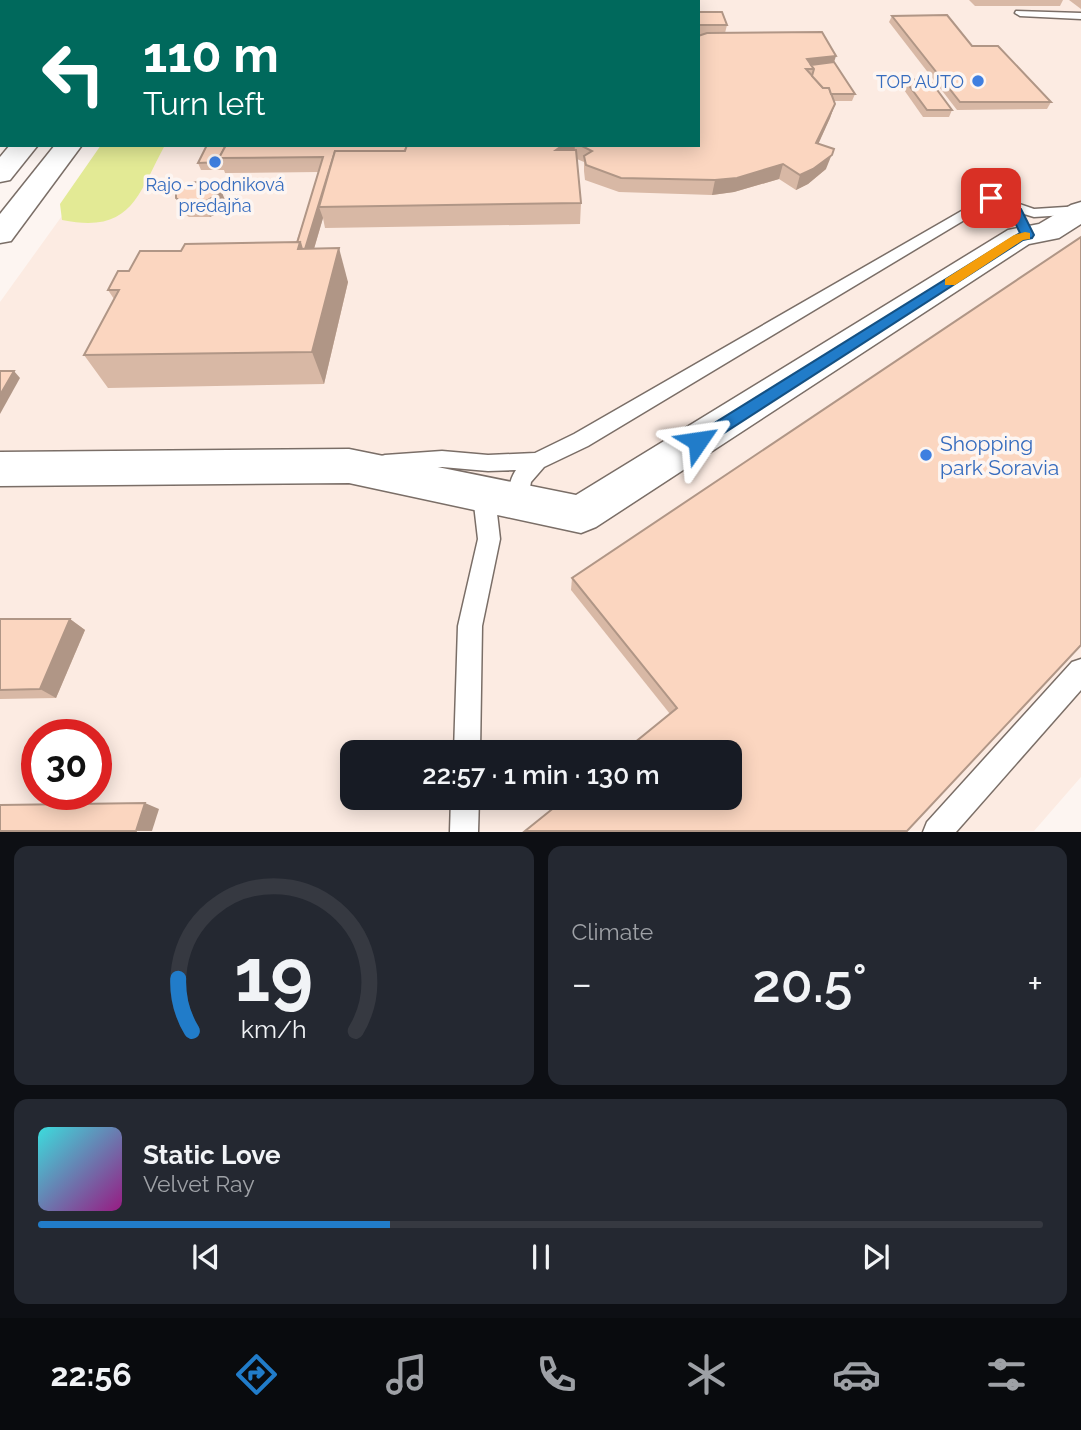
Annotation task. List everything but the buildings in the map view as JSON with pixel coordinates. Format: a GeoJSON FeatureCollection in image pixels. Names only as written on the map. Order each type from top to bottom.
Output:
{"type":"FeatureCollection","features":[{"type":"Feature","properties":{"kind":"street"},"geometry":{"type":"LineString","coordinates":[[0,174],[23,147]]}},
{"type":"Feature","properties":{"kind":"street"},"geometry":{"type":"LineString","coordinates":[[0,234],[67,147]]}},
{"type":"Feature","properties":{"kind":"street"},"geometry":{"type":"LineString","coordinates":[[0,469],[349,466],[581,514],[1019,237],[1022,223],[1048,231],[1081,210]]}},
{"type":"Feature","properties":{"kind":"lane"},"geometry":{"type":"LineString","coordinates":[[1020,13],[1081,16]]}},
{"type":"Feature","properties":{"kind":"lane"},"geometry":{"type":"LineString","coordinates":[[349,466],[442,458],[488,463],[537,461],[582,440],[991,198],[1022,223]]}},
{"type":"Feature","properties":{"kind":"lane"},"geometry":{"type":"LineString","coordinates":[[467,740],[470,626],[489,539],[502,499],[537,461]]}},
{"type":"Feature","properties":{"kind":"lane"},"geometry":{"type":"LineString","coordinates":[[937,831],[1081,671]]}},
{"type":"Feature","properties":{"kind":"lane"},"geometry":{"type":"LineString","coordinates":[[464,831],[465,810]]}},
{"type":"Feature","properties":{"kind":"shaded area"},"geometry":{"type":"Polygon","coordinates":[[[700,0],[1081,0],[1081,777],[1034,831],[0,832],[0,302],[112,147],[700,147],[700,0]]]}},
{"type":"Feature","properties":{"kind":"green space"},"geometry":{"type":"Polygon","coordinates":[[[100,147],[164,147],[138,195],[118,216],[103,222],[62,220],[60,204],[100,147]]]}},
{"type":"Feature","properties":{"kind":"slow traffic"},"geometry":{"type":"LineString","coordinates":[[950,282],[1019,237],[1025,236]]}},
{"type":"Feature","properties":{"kind":"place","name":"TOP AUTO"},"geometry":{"type":"Point","coordinates":[978,81]}},
{"type":"Feature","properties":{"kind":"place","name":"Rajo - podniková predajňa"},"geometry":{"type":"Point","coordinates":[215,162]}},
{"type":"Feature","properties":{"kind":"place","name":"Shopping park Soravia"},"geometry":{"type":"Point","coordinates":[926,455]}},
{"type":"Feature","properties":{"kind":"route"},"geometry":{"type":"LineString","coordinates":[[698,441],[916,305],[1019,237],[1027,235],[1017,211],[991,198]]}}]}
